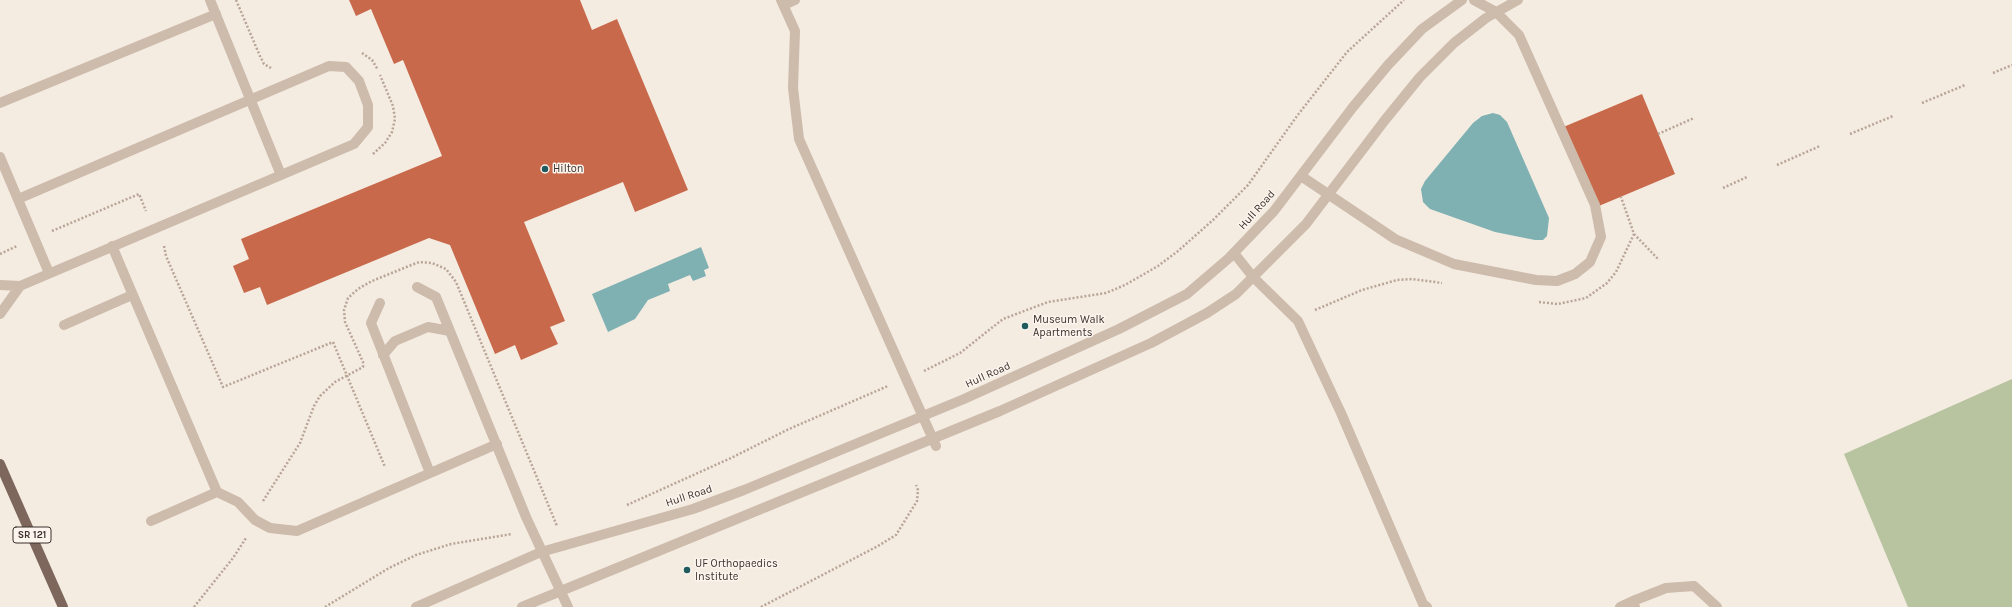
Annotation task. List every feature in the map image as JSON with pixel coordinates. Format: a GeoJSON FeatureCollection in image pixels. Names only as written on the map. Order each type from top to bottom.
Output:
{"type":"FeatureCollection","features":[{"type":"Feature","properties":{"kind":"main road","name":"SR 121"},"geometry":{"type":"LineString","coordinates":[[0,464],[63,607]]}},
{"type":"Feature","properties":{"kind":"street"},"geometry":{"type":"LineString","coordinates":[[210,0],[281,175]]}},
{"type":"Feature","properties":{"kind":"street"},"geometry":{"type":"LineString","coordinates":[[795,0],[782,2],[795,31],[793,88],[799,139],[935,442]]}},
{"type":"Feature","properties":{"kind":"street","name":"Hull Road"},"geometry":{"type":"LineString","coordinates":[[416,607],[541,552],[693,509],[751,487],[924,416],[1119,330],[1187,294],[1234,253],[1274,212],[1353,107],[1388,65],[1422,30],[1462,0]]}},
{"type":"Feature","properties":{"kind":"street"},"geometry":{"type":"LineString","coordinates":[[1300,176],[1395,240],[1454,264],[1536,280],[1557,281],[1575,274],[1590,262],[1601,237],[1595,205],[1519,35],[1496,12],[1474,0]]}},
{"type":"Feature","properties":{"kind":"street"},"geometry":{"type":"LineString","coordinates":[[522,607],[560,590],[935,442],[1151,343],[1208,313],[1236,294],[1306,224],[1385,120],[1420,77],[1454,43],[1496,12],[1518,0]]}},
{"type":"Feature","properties":{"kind":"street"},"geometry":{"type":"LineString","coordinates":[[0,103],[216,14]]}},
{"type":"Feature","properties":{"kind":"street"},"geometry":{"type":"LineString","coordinates":[[0,285],[20,286],[354,144],[368,127],[368,105],[359,81],[346,68],[329,66],[18,199]]}},
{"type":"Feature","properties":{"kind":"street"},"geometry":{"type":"LineString","coordinates":[[0,157],[49,273]]}},
{"type":"Feature","properties":{"kind":"street"},"geometry":{"type":"LineString","coordinates":[[112,246],[217,492],[238,502],[255,520],[270,528],[297,531],[497,444]]}},
{"type":"Feature","properties":{"kind":"street"},"geometry":{"type":"LineString","coordinates":[[1234,253],[1253,277],[1298,321],[1341,413],[1423,604],[1427,607]]}},
{"type":"Feature","properties":{"kind":"street"},"geometry":{"type":"LineString","coordinates":[[0,314],[20,286]]}},
{"type":"Feature","properties":{"kind":"street"},"geometry":{"type":"LineString","coordinates":[[417,287],[436,297],[541,552],[568,607]]}},
{"type":"Feature","properties":{"kind":"street"},"geometry":{"type":"LineString","coordinates":[[64,325],[132,295]]}},
{"type":"Feature","properties":{"kind":"street"},"geometry":{"type":"LineString","coordinates":[[380,302],[371,323],[430,473]]}},
{"type":"Feature","properties":{"kind":"street"},"geometry":{"type":"LineString","coordinates":[[383,355],[395,341],[428,327],[450,331]]}},
{"type":"Feature","properties":{"kind":"street"},"geometry":{"type":"LineString","coordinates":[[151,520],[217,492]]}},
{"type":"Feature","properties":{"kind":"street"},"geometry":{"type":"LineString","coordinates":[[1620,607],[1634,604],[1666,588],[1694,586],[1716,607]]}},
{"type":"Feature","properties":{"kind":"path"},"geometry":{"type":"LineString","coordinates":[[236,0],[260,56],[269,68],[274,69]]}},
{"type":"Feature","properties":{"kind":"path"},"geometry":{"type":"LineString","coordinates":[[922,372],[960,353],[1003,319],[1048,302],[1106,293],[1138,277],[1178,251],[1214,220],[1248,185],[1297,116],[1347,52],[1404,0]]}},
{"type":"Feature","properties":{"kind":"path"},"geometry":{"type":"LineString","coordinates":[[357,50],[366,54],[376,66],[388,92],[395,119],[392,132],[385,143],[371,155]]}},
{"type":"Feature","properties":{"kind":"path"},"geometry":{"type":"LineString","coordinates":[[1993,73],[2012,65]]}},
{"type":"Feature","properties":{"kind":"path"},"geometry":{"type":"LineString","coordinates":[[1922,103],[1965,85]]}},
{"type":"Feature","properties":{"kind":"path"},"geometry":{"type":"LineString","coordinates":[[1850,134],[1893,116]]}},
{"type":"Feature","properties":{"kind":"path"},"geometry":{"type":"LineString","coordinates":[[1658,134],[1694,118]]}},
{"type":"Feature","properties":{"kind":"path"},"geometry":{"type":"LineString","coordinates":[[1777,164],[1820,146]]}},
{"type":"Feature","properties":{"kind":"path"},"geometry":{"type":"LineString","coordinates":[[1723,188],[1747,177]]}},
{"type":"Feature","properties":{"kind":"path"},"geometry":{"type":"LineString","coordinates":[[50,232],[139,194],[146,211]]}},
{"type":"Feature","properties":{"kind":"path"},"geometry":{"type":"LineString","coordinates":[[1634,234],[1659,260]]}},
{"type":"Feature","properties":{"kind":"path"},"geometry":{"type":"LineString","coordinates":[[166,244],[164,249],[166,256],[223,387],[333,342],[385,467]]}},
{"type":"Feature","properties":{"kind":"path"},"geometry":{"type":"LineString","coordinates":[[0,254],[17,246]]}},
{"type":"Feature","properties":{"kind":"path"},"geometry":{"type":"LineString","coordinates":[[625,506],[731,458],[789,429],[890,385]]}},
{"type":"Feature","properties":{"kind":"path"},"geometry":{"type":"LineString","coordinates":[[761,607],[878,546],[896,535],[918,501],[918,490],[916,484]]}},
{"type":"Feature","properties":{"kind":"path"},"geometry":{"type":"LineString","coordinates":[[552,528],[564,526]]}},
{"type":"Feature","properties":{"kind":"path"},"geometry":{"type":"LineString","coordinates":[[326,607],[389,568],[416,555],[451,544],[502,536]]}},
{"type":"Feature","properties":{"kind":"path"},"geometry":{"type":"LineString","coordinates":[[194,607],[233,558]]}},
{"type":"Feature","properties":{"kind":"green space"},"geometry":{"type":"Polygon","coordinates":[[[2012,379],[2012,607],[1908,607],[1844,454],[2012,379]]]}},
{"type":"Feature","properties":{"kind":"water"},"geometry":{"type":"Polygon","coordinates":[[[1493,113],[1500,115],[1507,122],[1549,218],[1547,236],[1543,240],[1535,240],[1495,232],[1430,209],[1423,202],[1421,189],[1425,181],[1473,123],[1482,116],[1493,113]]]}},
{"type":"Feature","properties":{"kind":"water"},"geometry":{"type":"Polygon","coordinates":[[[701,247],[709,268],[704,270],[706,276],[693,281],[690,275],[668,284],[670,291],[648,300],[635,319],[608,332],[592,294],[701,247]]]}},
{"type":"Feature","properties":{"kind":"building","name":"Hilton"},"geometry":{"type":"Polygon","coordinates":[[[349,0],[580,0],[592,30],[617,19],[688,190],[635,212],[623,182],[524,222],[565,321],[550,327],[558,344],[521,360],[515,345],[495,354],[450,245],[429,238],[267,305],[260,287],[244,293],[233,266],[249,259],[241,239],[442,156],[403,60],[394,64],[371,9],[356,16],[349,0]]]}},
{"type":"Feature","properties":{"kind":"building"},"geometry":{"type":"Polygon","coordinates":[[[1642,94],[1675,174],[1594,208],[1561,128],[1642,94]]]}},
{"type":"Feature","properties":{"kind":"place","name":"Hilton"},"geometry":{"type":"Point","coordinates":[545,169]}},
{"type":"Feature","properties":{"kind":"place","name":"Museum Walk Apartments"},"geometry":{"type":"Point","coordinates":[1025,326]}},
{"type":"Feature","properties":{"kind":"place","name":"UF Orthopaedics Institute"},"geometry":{"type":"Point","coordinates":[687,570]}}]}
